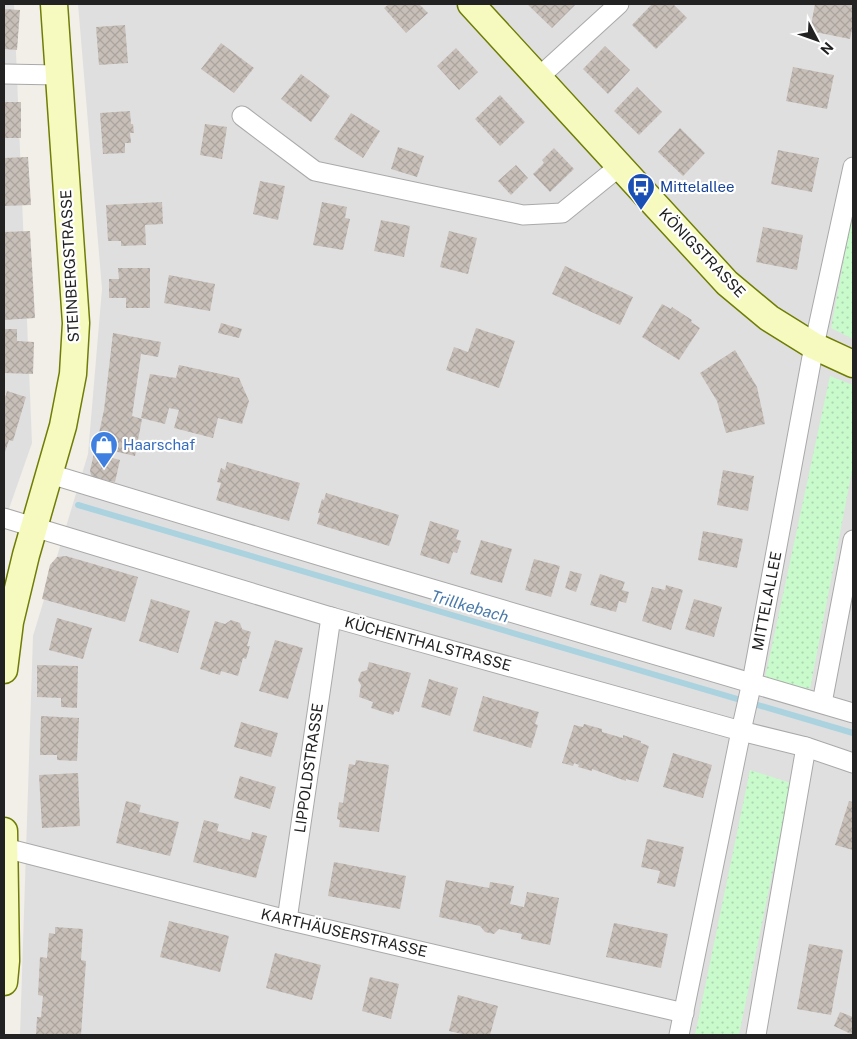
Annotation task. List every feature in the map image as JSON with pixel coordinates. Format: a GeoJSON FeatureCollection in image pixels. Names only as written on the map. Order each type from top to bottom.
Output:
{"type":"FeatureCollection","features":[{"type":"Feature","properties":{"kind":"main road","name":"STEINBERGSTRASSE"},"geometry":{"type":"LineString","coordinates":[[4,670],[10,622],[26,555],[63,426],[73,374],[76,323],[54,4]]}},
{"type":"Feature","properties":{"kind":"main road","name":"KÖNIGSTRASSE"},"geometry":{"type":"LineString","coordinates":[[472,4],[727,282],[769,318],[814,346],[853,364]]}},
{"type":"Feature","properties":{"kind":"main road"},"geometry":{"type":"LineString","coordinates":[[4,840],[6,961],[4,982]]}},
{"type":"Feature","properties":{"kind":"street"},"geometry":{"type":"LineString","coordinates":[[539,77],[620,4]]}},
{"type":"Feature","properties":{"kind":"street"},"geometry":{"type":"LineString","coordinates":[[4,74],[58,75]]}},
{"type":"Feature","properties":{"kind":"street"},"geometry":{"type":"LineString","coordinates":[[242,116],[315,171],[523,215],[562,213],[620,166]]}},
{"type":"Feature","properties":{"kind":"street","name":"MITTELALLEE"},"geometry":{"type":"LineString","coordinates":[[679,1035],[752,682],[814,346],[853,167]]}},
{"type":"Feature","properties":{"kind":"street"},"geometry":{"type":"LineString","coordinates":[[50,474],[853,713]]}},
{"type":"Feature","properties":{"kind":"street","name":"KÜCHENTHALSTRASSE"},"geometry":{"type":"LineString","coordinates":[[4,518],[330,617],[741,731],[806,747],[853,763]]}},
{"type":"Feature","properties":{"kind":"street"},"geometry":{"type":"LineString","coordinates":[[822,703],[853,540]]}},
{"type":"Feature","properties":{"kind":"street","name":"LIPPOLDSTRASSE"},"geometry":{"type":"LineString","coordinates":[[287,920],[330,617]]}},
{"type":"Feature","properties":{"kind":"street"},"geometry":{"type":"LineString","coordinates":[[756,1035],[806,747]]}},
{"type":"Feature","properties":{"kind":"street","name":"KARTHÄUSERSTRASSE"},"geometry":{"type":"LineString","coordinates":[[4,840],[287,920],[684,1013]]}},
{"type":"Feature","properties":{"kind":"shaded area"},"geometry":{"type":"Polygon","coordinates":[[[4,4],[14,4],[32,443],[4,523],[4,4]]]}},
{"type":"Feature","properties":{"kind":"shaded area"},"geometry":{"type":"Polygon","coordinates":[[[78,4],[853,4],[853,1035],[20,1035],[33,636],[88,454],[102,289],[78,4]]]}},
{"type":"Feature","properties":{"kind":"green space"},"geometry":{"type":"Polygon","coordinates":[[[853,210],[853,339],[831,328],[853,210]]]}},
{"type":"Feature","properties":{"kind":"green space"},"geometry":{"type":"Polygon","coordinates":[[[830,376],[853,385],[853,466],[810,689],[765,678],[830,376]]]}},
{"type":"Feature","properties":{"kind":"green space"},"geometry":{"type":"Polygon","coordinates":[[[750,770],[791,783],[739,1035],[695,1035],[750,770]]]}},
{"type":"Feature","properties":{"kind":"building"},"geometry":{"type":"Polygon","coordinates":[[[389,4],[419,4],[428,13],[406,33],[384,8],[389,4]]]}},
{"type":"Feature","properties":{"kind":"building"},"geometry":{"type":"Polygon","coordinates":[[[527,4],[576,4],[552,28],[527,4]]]}},
{"type":"Feature","properties":{"kind":"building"},"geometry":{"type":"Polygon","coordinates":[[[652,4],[673,4],[687,18],[656,49],[632,25],[652,4]]]}},
{"type":"Feature","properties":{"kind":"building"},"geometry":{"type":"Polygon","coordinates":[[[815,4],[853,4],[853,24],[850,39],[810,31],[815,4]]]}},
{"type":"Feature","properties":{"kind":"building"},"geometry":{"type":"Polygon","coordinates":[[[4,9],[20,10],[17,50],[4,49],[4,9]]]}},
{"type":"Feature","properties":{"kind":"building"},"geometry":{"type":"Polygon","coordinates":[[[125,25],[128,63],[99,65],[96,27],[125,25]]]}},
{"type":"Feature","properties":{"kind":"building"},"geometry":{"type":"Polygon","coordinates":[[[221,43],[254,68],[234,93],[201,69],[221,43]]]}},
{"type":"Feature","properties":{"kind":"building"},"geometry":{"type":"Polygon","coordinates":[[[605,46],[630,70],[608,94],[583,69],[605,46]]]}},
{"type":"Feature","properties":{"kind":"building"},"geometry":{"type":"Polygon","coordinates":[[[456,48],[478,72],[459,90],[437,66],[456,48]]]}},
{"type":"Feature","properties":{"kind":"building"},"geometry":{"type":"Polygon","coordinates":[[[793,67],[834,75],[827,109],[786,101],[793,67]]]}},
{"type":"Feature","properties":{"kind":"building"},"geometry":{"type":"Polygon","coordinates":[[[301,74],[330,96],[311,122],[281,99],[301,74]]]}},
{"type":"Feature","properties":{"kind":"building"},"geometry":{"type":"Polygon","coordinates":[[[637,87],[662,112],[639,135],[614,111],[637,87]]]}},
{"type":"Feature","properties":{"kind":"building"},"geometry":{"type":"Polygon","coordinates":[[[500,95],[525,122],[500,146],[475,119],[500,95]]]}},
{"type":"Feature","properties":{"kind":"building"},"geometry":{"type":"Polygon","coordinates":[[[4,102],[21,102],[21,138],[4,138],[4,102]]]}},
{"type":"Feature","properties":{"kind":"building"},"geometry":{"type":"Polygon","coordinates":[[[130,111],[134,133],[130,133],[131,143],[125,143],[125,153],[103,154],[100,113],[130,111]]]}},
{"type":"Feature","properties":{"kind":"building"},"geometry":{"type":"Polygon","coordinates":[[[351,113],[380,131],[363,158],[334,139],[351,113]]]}},
{"type":"Feature","properties":{"kind":"building"},"geometry":{"type":"Polygon","coordinates":[[[205,124],[227,127],[222,159],[200,155],[205,124]]]}},
{"type":"Feature","properties":{"kind":"building"},"geometry":{"type":"Polygon","coordinates":[[[680,128],[705,153],[683,176],[658,152],[680,128]]]}},
{"type":"Feature","properties":{"kind":"building"},"geometry":{"type":"Polygon","coordinates":[[[398,147],[424,156],[417,177],[391,169],[398,147]]]}},
{"type":"Feature","properties":{"kind":"building"},"geometry":{"type":"Polygon","coordinates":[[[554,148],[574,169],[550,192],[533,174],[544,163],[542,160],[554,148]]]}},
{"type":"Feature","properties":{"kind":"building"},"geometry":{"type":"Polygon","coordinates":[[[778,150],[819,158],[812,192],[771,184],[778,150]]]}},
{"type":"Feature","properties":{"kind":"building"},"geometry":{"type":"Polygon","coordinates":[[[28,157],[31,205],[4,206],[4,158],[28,157]]]}},
{"type":"Feature","properties":{"kind":"building"},"geometry":{"type":"Polygon","coordinates":[[[516,165],[528,178],[511,195],[498,181],[516,165]]]}},
{"type":"Feature","properties":{"kind":"building"},"geometry":{"type":"Polygon","coordinates":[[[260,181],[285,186],[278,220],[253,214],[260,181]]]}},
{"type":"Feature","properties":{"kind":"building"},"geometry":{"type":"Polygon","coordinates":[[[162,202],[163,224],[145,225],[146,245],[121,246],[121,241],[108,241],[106,205],[162,202]]]}},
{"type":"Feature","properties":{"kind":"building"},"geometry":{"type":"Polygon","coordinates":[[[322,202],[347,207],[345,218],[350,219],[343,250],[313,245],[322,202]]]}},
{"type":"Feature","properties":{"kind":"building"},"geometry":{"type":"Polygon","coordinates":[[[381,220],[410,226],[404,257],[374,251],[381,220]]]}},
{"type":"Feature","properties":{"kind":"building"},"geometry":{"type":"Polygon","coordinates":[[[763,227],[803,235],[797,270],[756,262],[763,227]]]}},
{"type":"Feature","properties":{"kind":"building"},"geometry":{"type":"Polygon","coordinates":[[[30,231],[35,318],[4,320],[4,232],[30,231]]]}},
{"type":"Feature","properties":{"kind":"building"},"geometry":{"type":"Polygon","coordinates":[[[449,231],[477,238],[468,274],[440,267],[449,231]]]}},
{"type":"Feature","properties":{"kind":"building"},"geometry":{"type":"Polygon","coordinates":[[[565,266],[633,297],[620,325],[552,294],[565,266]]]}},
{"type":"Feature","properties":{"kind":"building"},"geometry":{"type":"Polygon","coordinates":[[[118,268],[150,268],[150,308],[126,308],[126,298],[109,298],[109,279],[119,279],[118,268]]]}},
{"type":"Feature","properties":{"kind":"building"},"geometry":{"type":"Polygon","coordinates":[[[169,275],[215,284],[210,311],[164,303],[169,275]]]}},
{"type":"Feature","properties":{"kind":"building"},"geometry":{"type":"Polygon","coordinates":[[[662,304],[671,309],[672,307],[692,320],[691,322],[700,328],[679,360],[642,337],[662,304]]]}},
{"type":"Feature","properties":{"kind":"building"},"geometry":{"type":"Polygon","coordinates":[[[221,323],[242,329],[239,338],[218,333],[221,323]]]}},
{"type":"Feature","properties":{"kind":"building"},"geometry":{"type":"Polygon","coordinates":[[[476,328],[515,341],[499,388],[446,370],[454,347],[468,352],[476,328]]]}},
{"type":"Feature","properties":{"kind":"building"},"geometry":{"type":"Polygon","coordinates":[[[4,329],[17,329],[17,341],[34,342],[33,374],[4,373],[4,329]]]}},
{"type":"Feature","properties":{"kind":"building"},"geometry":{"type":"Polygon","coordinates":[[[113,333],[161,342],[158,357],[141,354],[132,416],[142,419],[135,456],[96,447],[104,410],[113,333]]]}},
{"type":"Feature","properties":{"kind":"building"},"geometry":{"type":"Polygon","coordinates":[[[735,350],[757,387],[765,424],[726,433],[717,401],[700,373],[735,350]]]}},
{"type":"Feature","properties":{"kind":"building"},"geometry":{"type":"Polygon","coordinates":[[[179,365],[239,378],[249,401],[242,424],[218,418],[213,438],[174,428],[179,410],[169,408],[165,424],[141,418],[150,374],[176,378],[179,365]]]}},
{"type":"Feature","properties":{"kind":"building"},"geometry":{"type":"Polygon","coordinates":[[[7,391],[26,397],[13,441],[9,440],[4,455],[4,401],[7,391]]]}},
{"type":"Feature","properties":{"kind":"building"},"geometry":{"type":"Polygon","coordinates":[[[94,453],[120,460],[115,482],[94,478],[91,475],[90,471],[94,453]]]}},
{"type":"Feature","properties":{"kind":"building"},"geometry":{"type":"Polygon","coordinates":[[[227,462],[300,483],[289,521],[216,500],[221,483],[217,482],[221,468],[225,470],[227,462]]]}},
{"type":"Feature","properties":{"kind":"building"},"geometry":{"type":"Polygon","coordinates":[[[723,470],[754,476],[748,511],[717,505],[723,470]]]}},
{"type":"Feature","properties":{"kind":"building"},"geometry":{"type":"Polygon","coordinates":[[[326,493],[399,515],[389,546],[317,524],[322,499],[324,500],[326,493]]]}},
{"type":"Feature","properties":{"kind":"building"},"geometry":{"type":"Polygon","coordinates":[[[430,521],[459,530],[456,539],[461,541],[457,553],[453,552],[449,564],[420,555],[430,521]]]}},
{"type":"Feature","properties":{"kind":"building"},"geometry":{"type":"Polygon","coordinates":[[[703,531],[743,539],[737,568],[698,560],[703,531]]]}},
{"type":"Feature","properties":{"kind":"building"},"geometry":{"type":"Polygon","coordinates":[[[481,540],[512,549],[502,583],[470,574],[481,540]]]}},
{"type":"Feature","properties":{"kind":"building"},"geometry":{"type":"Polygon","coordinates":[[[66,556],[138,577],[125,622],[42,599],[50,565],[57,557],[66,556]]]}},
{"type":"Feature","properties":{"kind":"building"},"geometry":{"type":"Polygon","coordinates":[[[534,559],[560,566],[551,597],[525,590],[534,559]]]}},
{"type":"Feature","properties":{"kind":"building"},"geometry":{"type":"Polygon","coordinates":[[[570,571],[582,574],[576,592],[565,588],[570,571]]]}},
{"type":"Feature","properties":{"kind":"building"},"geometry":{"type":"Polygon","coordinates":[[[600,574],[625,582],[622,590],[629,592],[626,603],[619,601],[616,612],[590,605],[600,574]]]}},
{"type":"Feature","properties":{"kind":"building"},"geometry":{"type":"Polygon","coordinates":[[[666,585],[683,590],[671,630],[642,621],[652,587],[665,590],[666,585]]]}},
{"type":"Feature","properties":{"kind":"building"},"geometry":{"type":"Polygon","coordinates":[[[151,599],[190,611],[178,653],[139,641],[151,599]]]}},
{"type":"Feature","properties":{"kind":"building"},"geometry":{"type":"Polygon","coordinates":[[[694,599],[722,607],[714,637],[685,629],[694,599]]]}},
{"type":"Feature","properties":{"kind":"building"},"geometry":{"type":"Polygon","coordinates":[[[57,618],[92,628],[83,659],[49,650],[57,618]]]}},
{"type":"Feature","properties":{"kind":"building"},"geometry":{"type":"Polygon","coordinates":[[[231,620],[240,623],[242,629],[251,632],[247,646],[250,646],[246,659],[243,658],[238,676],[221,671],[220,675],[200,669],[215,621],[225,624],[231,620]]]}},
{"type":"Feature","properties":{"kind":"building"},"geometry":{"type":"Polygon","coordinates":[[[275,640],[303,648],[288,699],[259,691],[275,640]]]}},
{"type":"Feature","properties":{"kind":"building"},"geometry":{"type":"Polygon","coordinates":[[[369,662],[411,673],[399,712],[395,711],[393,715],[371,708],[373,702],[359,697],[361,685],[358,680],[361,672],[367,670],[369,662]]]}},
{"type":"Feature","properties":{"kind":"building"},"geometry":{"type":"Polygon","coordinates":[[[37,665],[78,666],[77,708],[61,707],[61,698],[37,697],[37,665]]]}},
{"type":"Feature","properties":{"kind":"building"},"geometry":{"type":"Polygon","coordinates":[[[429,679],[458,688],[450,716],[421,707],[429,679]]]}},
{"type":"Feature","properties":{"kind":"building"},"geometry":{"type":"Polygon","coordinates":[[[483,696],[539,712],[535,724],[538,725],[531,748],[473,731],[483,696]]]}},
{"type":"Feature","properties":{"kind":"building"},"geometry":{"type":"Polygon","coordinates":[[[41,716],[79,718],[77,761],[57,760],[57,755],[40,755],[41,716]]]}},
{"type":"Feature","properties":{"kind":"building"},"geometry":{"type":"Polygon","coordinates":[[[241,722],[278,733],[271,757],[234,747],[241,722]]]}},
{"type":"Feature","properties":{"kind":"building"},"geometry":{"type":"Polygon","coordinates":[[[584,724],[602,729],[602,732],[623,738],[623,735],[641,741],[641,743],[649,746],[638,782],[626,779],[626,781],[592,769],[592,771],[578,767],[579,765],[574,763],[573,766],[562,763],[574,725],[583,727],[584,724]]]}},
{"type":"Feature","properties":{"kind":"building"},"geometry":{"type":"Polygon","coordinates":[[[673,753],[712,765],[703,798],[663,787],[673,753]]]}},
{"type":"Feature","properties":{"kind":"building"},"geometry":{"type":"Polygon","coordinates":[[[356,760],[389,765],[379,832],[339,827],[340,820],[337,819],[339,802],[343,803],[349,764],[355,765],[356,760]]]}},
{"type":"Feature","properties":{"kind":"building"},"geometry":{"type":"Polygon","coordinates":[[[78,773],[80,826],[42,828],[39,775],[78,773]]]}},
{"type":"Feature","properties":{"kind":"building"},"geometry":{"type":"Polygon","coordinates":[[[240,776],[276,787],[270,809],[234,798],[240,776]]]}},
{"type":"Feature","properties":{"kind":"building"},"geometry":{"type":"Polygon","coordinates":[[[126,801],[141,805],[139,812],[179,822],[170,856],[116,843],[126,801]]]}},
{"type":"Feature","properties":{"kind":"building"},"geometry":{"type":"Polygon","coordinates":[[[849,801],[853,802],[853,850],[835,845],[849,801]]]}},
{"type":"Feature","properties":{"kind":"building"},"geometry":{"type":"Polygon","coordinates":[[[204,820],[219,824],[217,831],[250,840],[252,832],[267,836],[256,878],[193,862],[204,820]]]}},
{"type":"Feature","properties":{"kind":"building"},"geometry":{"type":"Polygon","coordinates":[[[647,839],[684,847],[675,887],[657,883],[660,871],[641,867],[647,839]]]}},
{"type":"Feature","properties":{"kind":"building"},"geometry":{"type":"Polygon","coordinates":[[[334,862],[406,876],[400,909],[328,896],[334,862]]]}},
{"type":"Feature","properties":{"kind":"building"},"geometry":{"type":"Polygon","coordinates":[[[446,880],[489,888],[490,882],[514,886],[510,904],[524,907],[527,892],[559,898],[550,945],[521,939],[522,934],[499,929],[494,934],[485,932],[480,926],[439,917],[446,880]]]}},
{"type":"Feature","properties":{"kind":"building"},"geometry":{"type":"Polygon","coordinates":[[[169,921],[229,936],[220,972],[160,957],[169,921]]]}},
{"type":"Feature","properties":{"kind":"building"},"geometry":{"type":"Polygon","coordinates":[[[614,923],[668,934],[661,968],[606,957],[614,923]]]}},
{"type":"Feature","properties":{"kind":"building"},"geometry":{"type":"Polygon","coordinates":[[[55,927],[83,929],[81,960],[86,961],[81,1035],[36,1035],[37,1017],[41,1017],[43,996],[38,995],[40,957],[47,958],[49,933],[55,934],[55,927]]]}},
{"type":"Feature","properties":{"kind":"building"},"geometry":{"type":"Polygon","coordinates":[[[809,944],[843,950],[831,1015],[797,1009],[809,944]]]}},
{"type":"Feature","properties":{"kind":"building"},"geometry":{"type":"Polygon","coordinates":[[[275,953],[321,965],[312,1000],[266,988],[275,953]]]}},
{"type":"Feature","properties":{"kind":"building"},"geometry":{"type":"Polygon","coordinates":[[[370,977],[399,984],[391,1019],[362,1011],[370,977]]]}},
{"type":"Feature","properties":{"kind":"building"},"geometry":{"type":"Polygon","coordinates":[[[458,995],[498,1006],[490,1035],[467,1035],[449,1031],[458,995]]]}},
{"type":"Feature","properties":{"kind":"building"},"geometry":{"type":"Polygon","coordinates":[[[840,1012],[853,1017],[853,1035],[834,1026],[840,1012]]]}},
{"type":"Feature","properties":{"kind":"waterway","name":"Trillkebach"},"geometry":{"type":"LineString","coordinates":[[78,505],[853,733]]}},
{"type":"Feature","properties":{"kind":"place","name":"Mittelallee"},"geometry":{"type":"Point","coordinates":[641,211]}},
{"type":"Feature","properties":{"kind":"place","name":"Haarschaf"},"geometry":{"type":"Point","coordinates":[104,469]}}]}
